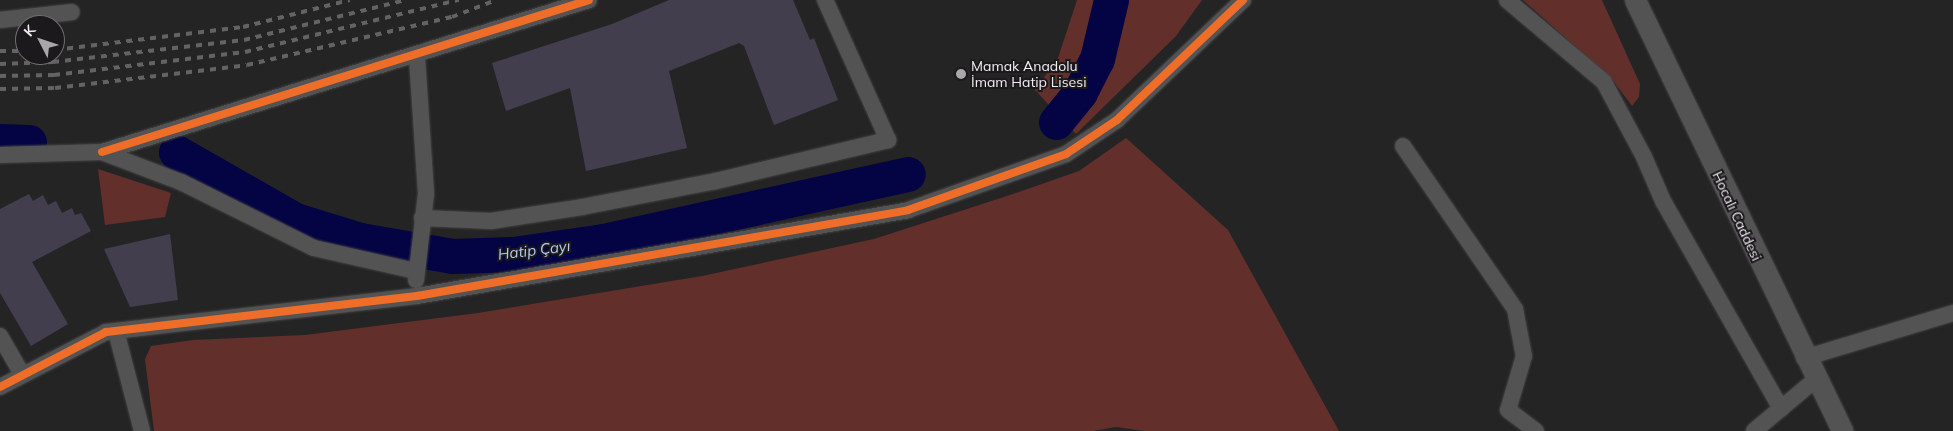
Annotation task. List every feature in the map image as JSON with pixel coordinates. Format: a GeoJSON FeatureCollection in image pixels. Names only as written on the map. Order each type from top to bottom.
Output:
{"type":"FeatureCollection","features":[{"type":"Feature","properties":{"kind":"street"},"geometry":{"type":"LineString","coordinates":[[0,155],[102,152],[417,56],[589,0]]}},
{"type":"Feature","properties":{"kind":"street"},"geometry":{"type":"LineString","coordinates":[[421,225],[491,221],[582,207],[716,181],[888,140],[825,0]]}},
{"type":"Feature","properties":{"kind":"street"},"geometry":{"type":"LineString","coordinates":[[0,387],[106,332],[417,296],[908,210],[1066,154],[1117,120],[1243,0]]}},
{"type":"Feature","properties":{"kind":"street"},"geometry":{"type":"LineString","coordinates":[[1507,0],[1604,82],[1644,157],[1663,201],[1781,408]]}},
{"type":"Feature","properties":{"kind":"street","name":"Hocalı Caddesi"},"geometry":{"type":"LineString","coordinates":[[1635,0],[1804,358],[1842,431]]}},
{"type":"Feature","properties":{"kind":"street"},"geometry":{"type":"LineString","coordinates":[[0,20],[72,12]]}},
{"type":"Feature","properties":{"kind":"street"},"geometry":{"type":"LineString","coordinates":[[417,56],[426,194],[416,265],[417,296]]}},
{"type":"Feature","properties":{"kind":"street"},"geometry":{"type":"LineString","coordinates":[[1403,146],[1515,309],[1524,356],[1508,410],[1536,431]]}},
{"type":"Feature","properties":{"kind":"street"},"geometry":{"type":"LineString","coordinates":[[102,152],[182,182],[314,248],[416,265]]}},
{"type":"Feature","properties":{"kind":"street"},"geometry":{"type":"LineString","coordinates":[[1804,358],[1953,313]]}},
{"type":"Feature","properties":{"kind":"street"},"geometry":{"type":"LineString","coordinates":[[116,331],[142,431]]}},
{"type":"Feature","properties":{"kind":"street"},"geometry":{"type":"LineString","coordinates":[[0,336],[22,374]]}},
{"type":"Feature","properties":{"kind":"street"},"geometry":{"type":"LineString","coordinates":[[1754,431],[1815,380]]}},
{"type":"Feature","properties":{"kind":"shaded area"},"geometry":{"type":"Polygon","coordinates":[[[1077,0],[1202,0],[1176,36],[1076,134],[1035,90],[1058,58],[1077,0]]]}},
{"type":"Feature","properties":{"kind":"shaded area"},"geometry":{"type":"Polygon","coordinates":[[[1523,0],[1602,0],[1640,84],[1639,97],[1632,106],[1611,78],[1523,0]]]}},
{"type":"Feature","properties":{"kind":"shaded area"},"geometry":{"type":"Polygon","coordinates":[[[1126,138],[1228,230],[1339,431],[1145,431],[1116,427],[1093,431],[154,431],[145,359],[151,346],[193,340],[305,335],[478,313],[702,276],[874,239],[1007,196],[1079,171],[1126,138]]]}},
{"type":"Feature","properties":{"kind":"shaded area"},"geometry":{"type":"Polygon","coordinates":[[[98,169],[171,193],[165,217],[105,225],[98,169]]]}},
{"type":"Feature","properties":{"kind":"building"},"geometry":{"type":"Polygon","coordinates":[[[669,0],[793,0],[810,40],[814,38],[838,100],[774,125],[744,46],[739,43],[669,71],[687,148],[586,171],[570,88],[506,111],[492,63],[612,24],[669,0]]]}},
{"type":"Feature","properties":{"kind":"building"},"geometry":{"type":"Polygon","coordinates":[[[29,194],[33,201],[43,195],[48,205],[56,201],[62,213],[72,208],[75,215],[81,213],[91,231],[32,262],[68,324],[31,346],[0,293],[0,209],[29,194]]]}},
{"type":"Feature","properties":{"kind":"building"},"geometry":{"type":"Polygon","coordinates":[[[170,234],[178,300],[130,307],[104,249],[170,234]]]}},
{"type":"Feature","properties":{"kind":"waterway","name":"Hatip Çayı"},"geometry":{"type":"LineString","coordinates":[[1056,122],[1080,92],[1097,59],[1111,0]]}},
{"type":"Feature","properties":{"kind":"waterway","name":"Hatip Çayı"},"geometry":{"type":"LineString","coordinates":[[0,141],[29,142]]}},
{"type":"Feature","properties":{"kind":"waterway","name":"Hatip Çayı"},"geometry":{"type":"LineString","coordinates":[[176,152],[295,220],[360,240],[453,256],[513,254],[603,241],[908,174]]}},
{"type":"Feature","properties":{"kind":"railway"},"geometry":{"type":"LineString","coordinates":[[65,49],[243,27],[350,0]]}},
{"type":"Feature","properties":{"kind":"railway"},"geometry":{"type":"LineString","coordinates":[[0,64],[53,62],[244,40],[406,0]]}},
{"type":"Feature","properties":{"kind":"railway"},"geometry":{"type":"LineString","coordinates":[[0,76],[54,75],[245,52],[459,0]]}},
{"type":"Feature","properties":{"kind":"railway"},"geometry":{"type":"LineString","coordinates":[[0,89],[55,88],[247,65],[452,17],[496,0]]}},
{"type":"Feature","properties":{"kind":"railway"},"geometry":{"type":"LineString","coordinates":[[0,51],[15,51]]}},
{"type":"Feature","properties":{"kind":"cycle path"},"geometry":{"type":"LineString","coordinates":[[102,152],[589,0]]}},
{"type":"Feature","properties":{"kind":"cycle path"},"geometry":{"type":"LineString","coordinates":[[0,387],[106,332],[417,296],[908,210],[1066,154],[1117,120],[1243,0]]}},
{"type":"Feature","properties":{"kind":"place","name":"Mamak Anadolu İmam Hatip Lisesi"},"geometry":{"type":"Point","coordinates":[961,74]}}]}
